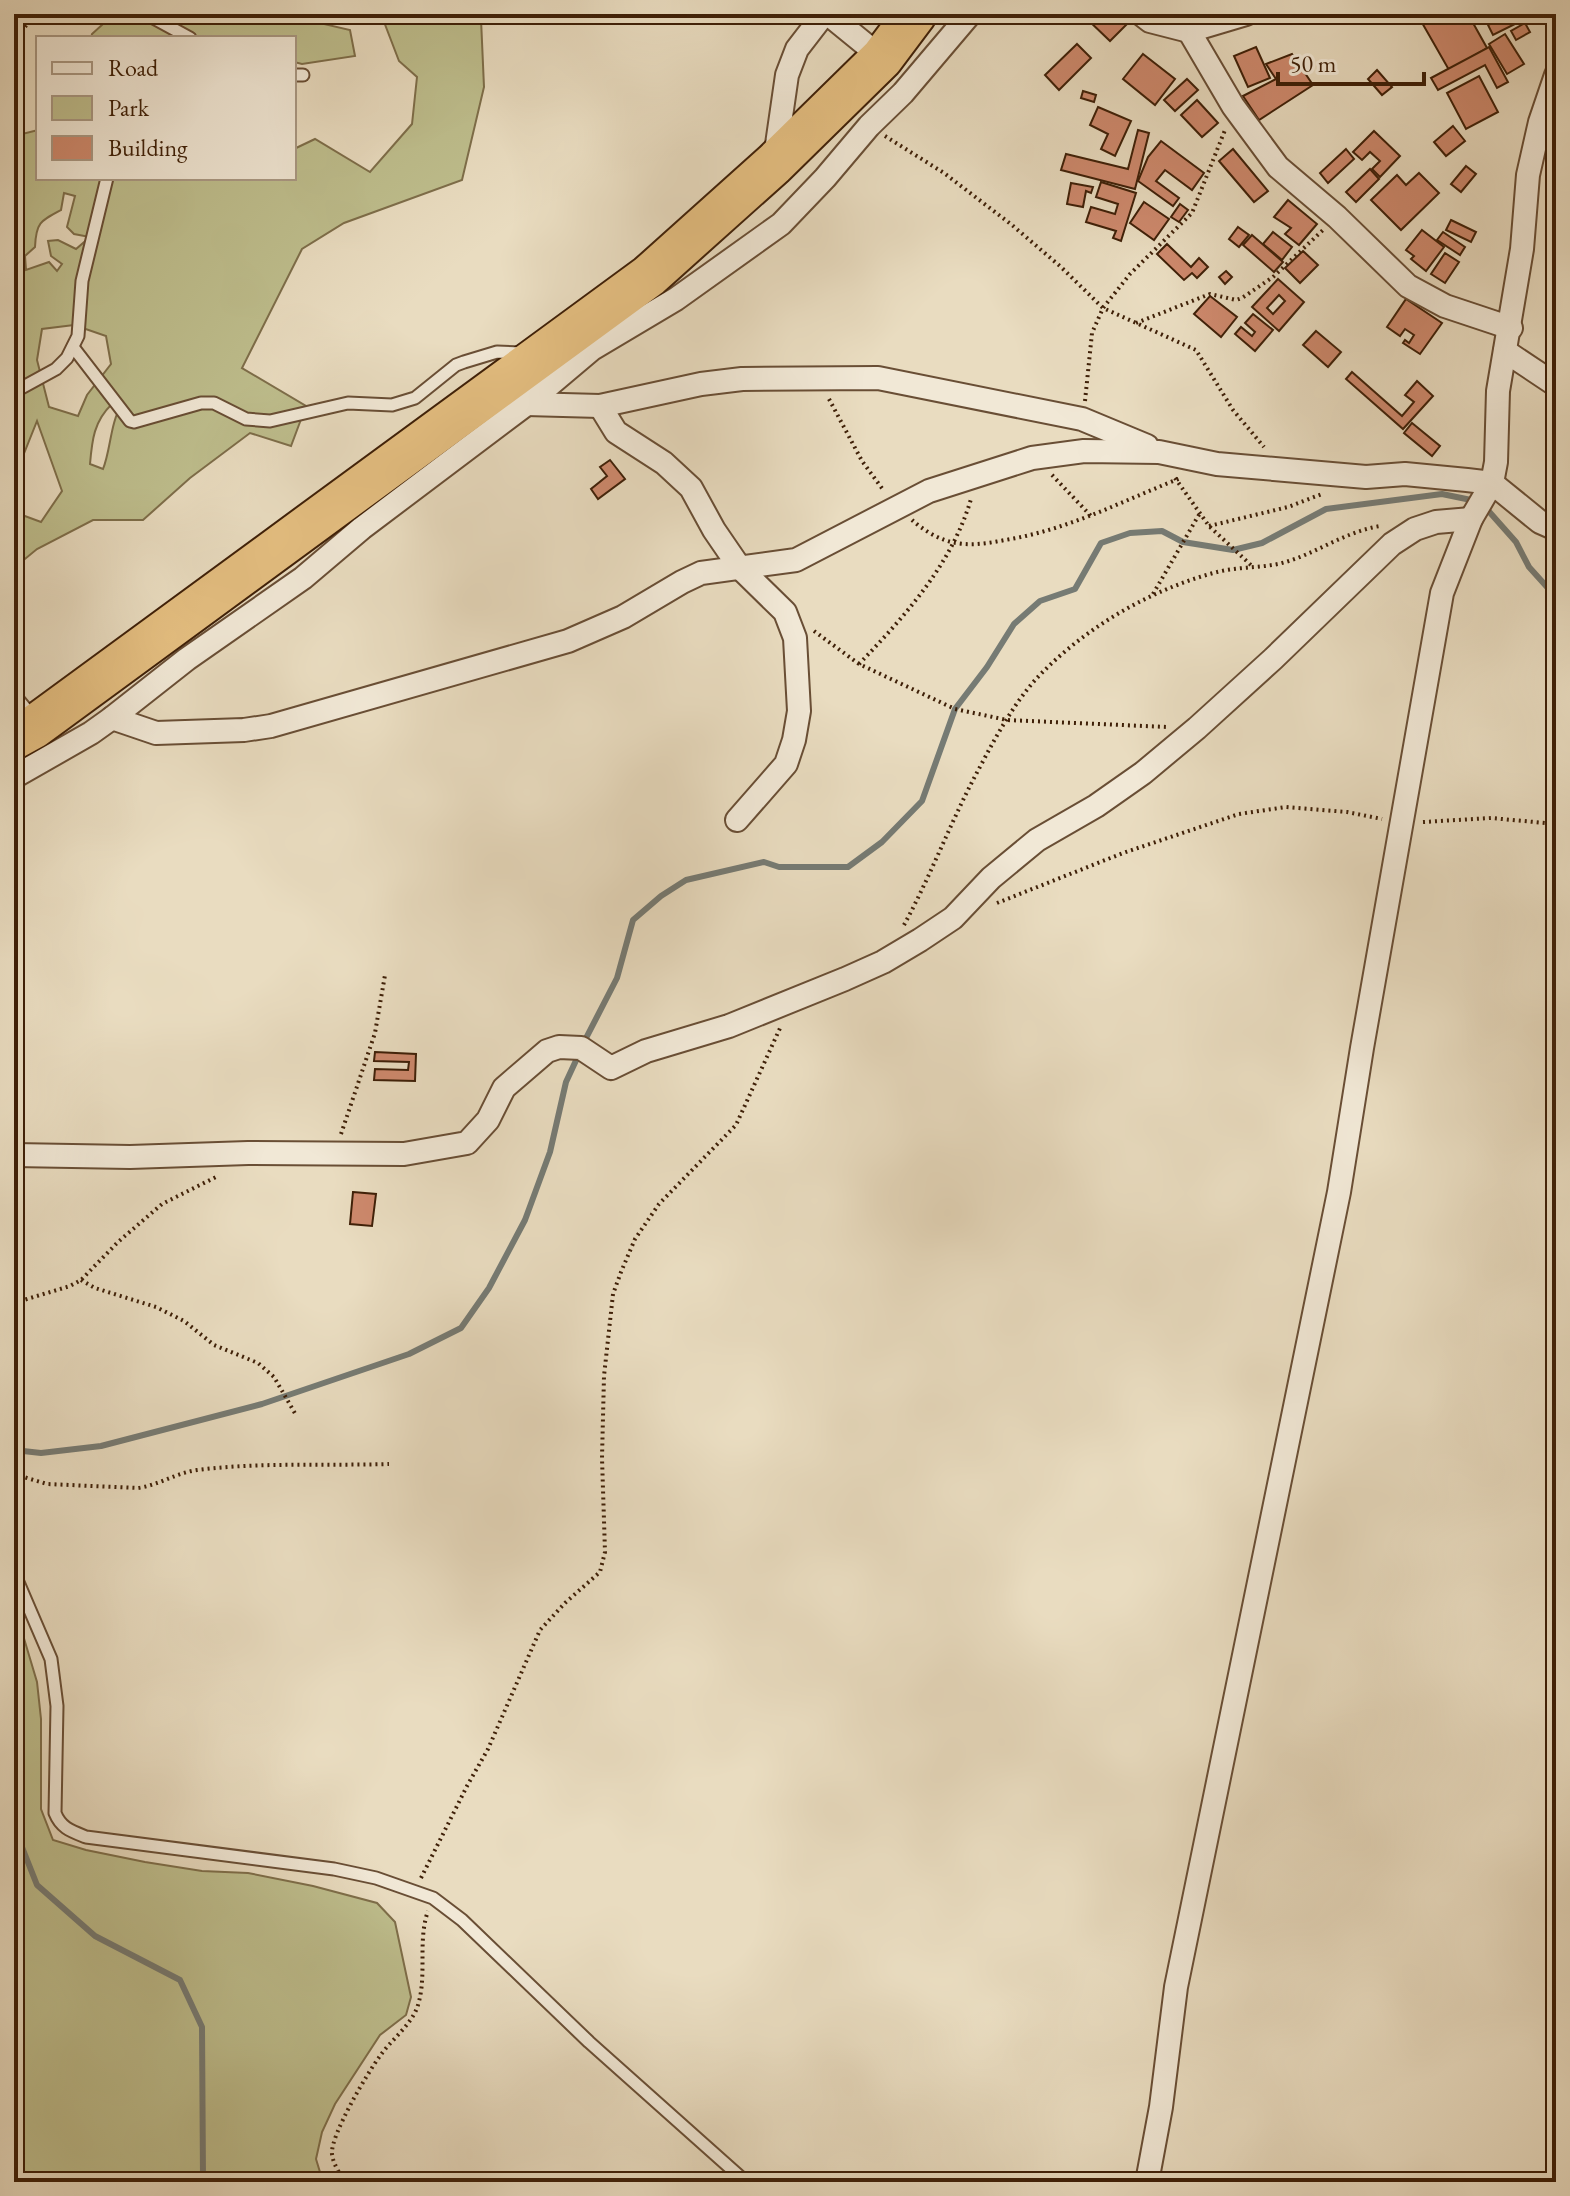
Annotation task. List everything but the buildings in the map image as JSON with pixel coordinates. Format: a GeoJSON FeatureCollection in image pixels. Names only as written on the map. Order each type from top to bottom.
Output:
{"type":"FeatureCollection","features":[{"type":"Feature","properties":{"kind":"highway"},"geometry":{"type":"LineString","coordinates":[[21,723],[649,276],[774,164],[882,58],[917,17]]}},
{"type":"Feature","properties":{"kind":"street"},"geometry":{"type":"LineString","coordinates":[[774,164],[787,75],[797,49],[826,14],[882,58]]}},
{"type":"Feature","properties":{"kind":"street"},"geometry":{"type":"LineString","coordinates":[[14,777],[112,718],[187,659],[303,578],[362,528],[526,404],[592,349],[676,299],[781,224],[903,93],[970,14]]}},
{"type":"Feature","properties":{"kind":"street"},"geometry":{"type":"LineString","coordinates":[[1141,14],[1150,21],[1189,31],[1246,14]]}},
{"type":"Feature","properties":{"kind":"street"},"geometry":{"type":"LineString","coordinates":[[1189,31],[1233,106],[1278,167],[1337,217],[1408,286],[1445,306],[1511,328]]}},
{"type":"Feature","properties":{"kind":"street"},"geometry":{"type":"LineString","coordinates":[[1147,2182],[1161,2107],[1176,1987],[1339,1192],[1442,593],[1471,519],[1492,483],[1498,443],[1498,391],[1522,249],[1528,175],[1540,122],[1556,75]]}},
{"type":"Feature","properties":{"kind":"street"},"geometry":{"type":"LineString","coordinates":[[1505,351],[1556,385]]}},
{"type":"Feature","properties":{"kind":"street"},"geometry":{"type":"LineString","coordinates":[[526,404],[600,406],[701,384],[742,379],[878,378],[1082,419],[1159,452]]}},
{"type":"Feature","properties":{"kind":"street"},"geometry":{"type":"LineString","coordinates":[[600,406],[616,432],[664,463],[691,488],[740,568],[785,612],[795,638],[799,711],[794,740],[786,764],[737,820]]}},
{"type":"Feature","properties":{"kind":"street"},"geometry":{"type":"LineString","coordinates":[[112,718],[156,733],[262,728],[568,641],[623,617],[701,573],[796,560],[929,491],[1032,458],[1084,451],[1159,452],[1217,464],[1366,477],[1415,475],[1492,483],[1551,520]]}},
{"type":"Feature","properties":{"kind":"street"},"geometry":{"type":"LineString","coordinates":[[14,1155],[404,1154],[467,1143],[488,1120],[504,1088],[547,1051],[559,1047],[581,1048],[611,1068],[646,1051],[729,1026],[883,962],[953,918],[991,878],[1037,840],[1108,798],[1143,773],[1273,659],[1392,544],[1415,529],[1436,522],[1471,519]]}},
{"type":"Feature","properties":{"kind":"lane"},"geometry":{"type":"LineString","coordinates":[[146,14],[173,33]]}},
{"type":"Feature","properties":{"kind":"lane"},"geometry":{"type":"LineString","coordinates":[[14,392],[56,369],[78,336],[82,281],[107,180]]}},
{"type":"Feature","properties":{"kind":"lane"},"geometry":{"type":"LineString","coordinates":[[73,347],[130,421],[134,422],[201,403],[214,403],[246,419],[270,421],[348,403],[392,405],[415,398],[464,362],[508,351],[536,358]]}},
{"type":"Feature","properties":{"kind":"lane"},"geometry":{"type":"LineString","coordinates":[[14,1573],[51,1659],[57,1706],[55,1813],[59,1823],[86,1837],[334,1869],[376,1878],[433,1898],[462,1920],[589,2042],[746,2182]]}},
{"type":"Feature","properties":{"kind":"path"},"geometry":{"type":"LineString","coordinates":[[14,22],[16,14]]}},
{"type":"Feature","properties":{"kind":"path"},"geometry":{"type":"LineString","coordinates":[[14,41],[35,14]]}},
{"type":"Feature","properties":{"kind":"path"},"geometry":{"type":"LineString","coordinates":[[1082,419],[1092,333],[1103,308],[1130,274],[1192,213],[1233,106]]}},
{"type":"Feature","properties":{"kind":"path"},"geometry":{"type":"LineString","coordinates":[[869,126],[944,173],[1012,225],[1103,308],[1196,350],[1233,410],[1256,439],[1289,470]]}},
{"type":"Feature","properties":{"kind":"path"},"geometry":{"type":"LineString","coordinates":[[1134,324],[1210,294],[1236,300],[1256,291],[1337,217]]}},
{"type":"Feature","properties":{"kind":"path"},"geometry":{"type":"LineString","coordinates":[[820,377],[862,461],[896,506],[922,528],[953,543],[979,545],[1037,535],[1092,517],[1217,464]]}},
{"type":"Feature","properties":{"kind":"path"},"geometry":{"type":"LineString","coordinates":[[1032,458],[1066,487],[1092,517]]}},
{"type":"Feature","properties":{"kind":"path"},"geometry":{"type":"LineString","coordinates":[[859,664],[901,620],[929,583],[967,512],[978,474]]}},
{"type":"Feature","properties":{"kind":"path"},"geometry":{"type":"LineString","coordinates":[[1209,526],[1288,507],[1366,477]]}},
{"type":"Feature","properties":{"kind":"path"},"geometry":{"type":"LineString","coordinates":[[1176,480],[1209,526],[1253,567]]}},
{"type":"Feature","properties":{"kind":"path"},"geometry":{"type":"LineString","coordinates":[[1152,596],[1200,513]]}},
{"type":"Feature","properties":{"kind":"path"},"geometry":{"type":"LineString","coordinates":[[883,962],[936,862],[971,784],[1007,720],[1035,681],[1073,645],[1102,623],[1152,596],[1218,572],[1280,564],[1361,529],[1391,524]]}},
{"type":"Feature","properties":{"kind":"path"},"geometry":{"type":"LineString","coordinates":[[785,612],[859,664],[955,709],[1007,720],[1197,728]]}},
{"type":"Feature","properties":{"kind":"path"},"geometry":{"type":"LineString","coordinates":[[953,918],[1123,853],[1239,814],[1286,807],[1347,812],[1401,823],[1491,818],[1556,824]]}},
{"type":"Feature","properties":{"kind":"path"},"geometry":{"type":"LineString","coordinates":[[336,1152],[375,1033],[385,975]]}},
{"type":"Feature","properties":{"kind":"path"},"geometry":{"type":"LineString","coordinates":[[415,1891],[488,1749],[540,1630],[600,1572],[605,1552],[602,1458],[604,1376],[613,1294],[635,1239],[659,1204],[736,1125],[793,1000]]}},
{"type":"Feature","properties":{"kind":"path"},"geometry":{"type":"LineString","coordinates":[[14,1303],[81,1280],[153,1211],[215,1177],[248,1153]]}},
{"type":"Feature","properties":{"kind":"path"},"geometry":{"type":"LineString","coordinates":[[81,1280],[95,1288],[156,1307],[184,1321],[214,1345],[258,1363],[274,1377],[296,1415]]}},
{"type":"Feature","properties":{"kind":"path"},"geometry":{"type":"LineString","coordinates":[[14,1432],[18,1442],[14,1471],[32,1482],[47,1484],[138,1488],[178,1473],[242,1465],[389,1464]]}},
{"type":"Feature","properties":{"kind":"path"},"geometry":{"type":"LineString","coordinates":[[345,2182],[332,2158],[333,2142],[379,2057],[416,2011],[421,1993],[423,1927],[433,1898]]}},
{"type":"Feature","properties":{"kind":"path"},"geometry":{"type":"LineString","coordinates":[[14,1995],[20,1998]]}},
{"type":"Feature","properties":{"kind":"green space"},"geometry":{"type":"Polygon","coordinates":[[[114,14],[311,14],[315,22],[350,30],[355,56],[296,62],[296,36],[92,34],[114,14]]]}},
{"type":"Feature","properties":{"kind":"green space"},"geometry":{"type":"Polygon","coordinates":[[[381,14],[513,14],[481,19],[484,87],[462,180],[344,223],[302,249],[242,368],[306,406],[291,446],[250,433],[190,478],[143,520],[93,520],[37,549],[14,568],[14,512],[41,522],[62,491],[37,421],[23,456],[14,466],[14,223],[23,220],[14,210],[14,136],[36,130],[36,180],[296,180],[296,148],[315,139],[370,172],[412,124],[417,77],[399,61],[381,14]],[[64,193],[61,210],[44,220],[38,228],[35,247],[25,256],[26,270],[49,262],[57,271],[62,264],[51,256],[48,241],[58,240],[76,249],[90,237],[74,234],[67,227],[75,196],[64,193]],[[74,325],[42,329],[37,360],[49,407],[78,416],[87,395],[111,364],[106,336],[74,325]],[[112,404],[101,417],[92,447],[90,464],[103,469],[115,419],[122,404],[112,404]]]}},
{"type":"Feature","properties":{"kind":"green space"},"geometry":{"type":"Polygon","coordinates":[[[14,1617],[23,1635],[37,1682],[41,1719],[41,1809],[53,1840],[145,1862],[202,1871],[248,1873],[313,1886],[377,1903],[395,1922],[411,1997],[406,2015],[380,2035],[335,2104],[322,2132],[316,2159],[323,2182],[14,2182],[14,1617]]]}},
{"type":"Feature","properties":{"kind":"waterway"},"geometry":{"type":"LineString","coordinates":[[583,1044],[617,978],[633,920],[661,896],[686,880],[764,862],[779,867],[848,867],[882,842],[922,801],[955,709],[1014,624],[1040,601],[1075,589],[1101,543],[1130,533],[1162,531],[1183,542],[1233,550],[1262,543],[1326,509],[1442,494],[1476,501]]}},
{"type":"Feature","properties":{"kind":"waterway"},"geometry":{"type":"LineString","coordinates":[[1485,507],[1516,542],[1529,567],[1556,597]]}},
{"type":"Feature","properties":{"kind":"waterway"},"geometry":{"type":"LineString","coordinates":[[14,1450],[41,1453],[101,1446],[262,1404],[409,1354],[461,1328],[489,1288],[525,1220],[550,1152],[566,1082],[579,1054]]}},
{"type":"Feature","properties":{"kind":"waterway"},"geometry":{"type":"LineString","coordinates":[[14,1827],[37,1885],[95,1936],[180,1980],[202,2027],[203,2178],[206,2182]]}}]}
